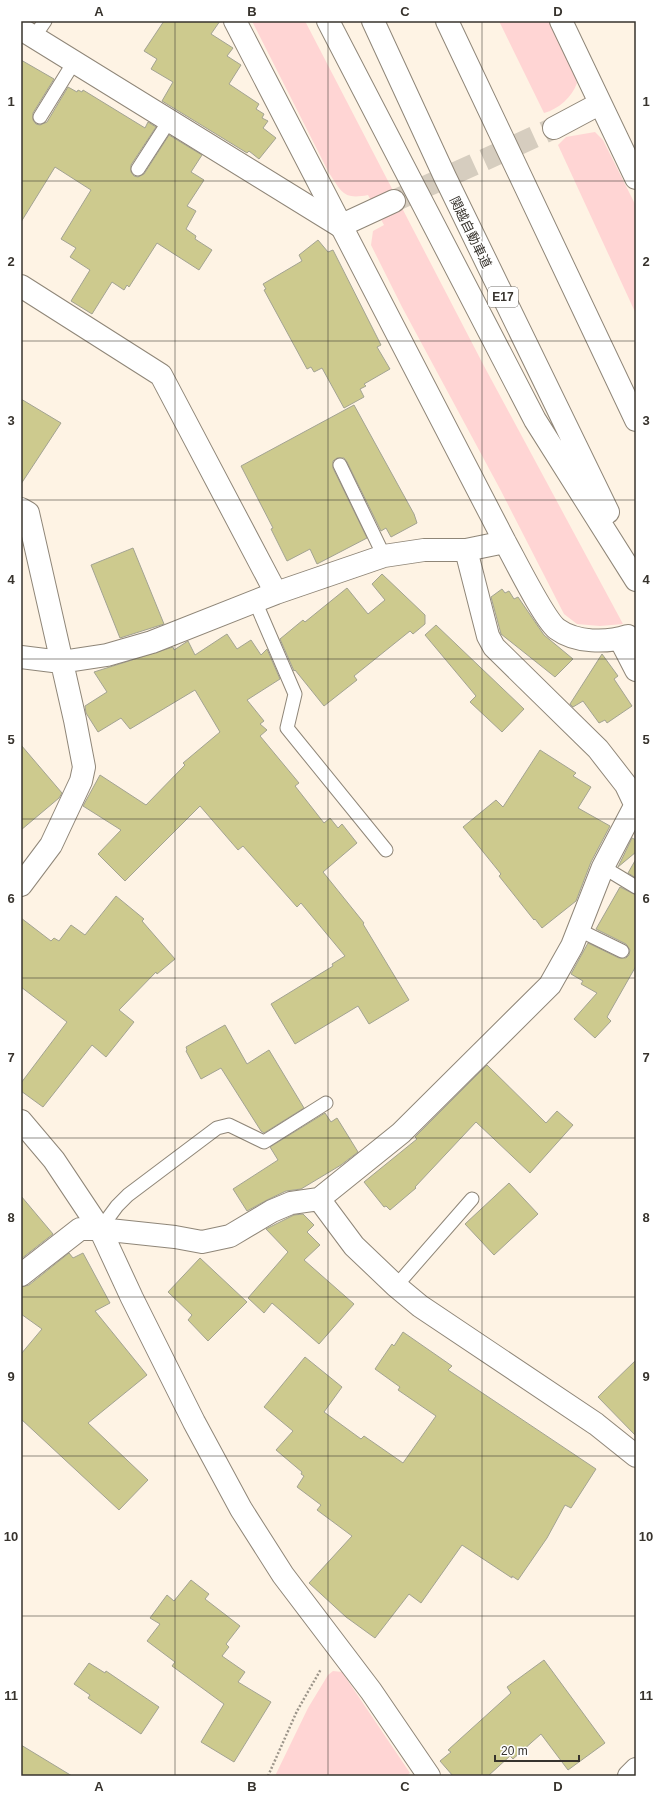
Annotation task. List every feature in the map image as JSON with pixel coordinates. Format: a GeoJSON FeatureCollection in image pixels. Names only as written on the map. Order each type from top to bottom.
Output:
{"type":"FeatureCollection","features":[{"type":"Feature","properties":{"kind":"main road"},"geometry":{"type":"LineString","coordinates":[[235,21],[340,226],[505,542],[542,609],[556,629],[572,637],[589,641],[624,637],[636,670]]}},
{"type":"Feature","properties":{"kind":"main road"},"geometry":{"type":"LineString","coordinates":[[328,21],[535,420],[636,580]]}},
{"type":"Feature","properties":{"kind":"main road","name":"関越自動車道"},"geometry":{"type":"LineString","coordinates":[[373,21],[448,184],[636,571]]}},
{"type":"Feature","properties":{"kind":"main road"},"geometry":{"type":"LineString","coordinates":[[447,21],[636,420]]}},
{"type":"Feature","properties":{"kind":"main road"},"geometry":{"type":"LineString","coordinates":[[561,21],[636,178]]}},
{"type":"Feature","properties":{"kind":"main road"},"geometry":{"type":"LineString","coordinates":[[33,29],[74,62],[340,226]]}},
{"type":"Feature","properties":{"kind":"main road"},"geometry":{"type":"LineString","coordinates":[[554,128],[600,104]]}},
{"type":"Feature","properties":{"kind":"main road"},"geometry":{"type":"LineString","coordinates":[[340,226],[394,202]]}},
{"type":"Feature","properties":{"kind":"main road"},"geometry":{"type":"LineString","coordinates":[[21,286],[162,375],[276,593]]}},
{"type":"Feature","properties":{"kind":"main road"},"geometry":{"type":"LineString","coordinates":[[21,509],[28,513],[77,728],[84,767],[81,781],[51,845],[22,881]]}},
{"type":"Feature","properties":{"kind":"main road"},"geometry":{"type":"LineString","coordinates":[[21,657],[61,662],[107,655],[152,642],[276,593],[384,556],[424,550],[466,550],[505,542]]}},
{"type":"Feature","properties":{"kind":"main road"},"geometry":{"type":"LineString","coordinates":[[21,1274],[80,1229],[100,1229],[175,1237],[202,1242],[230,1236],[272,1211],[291,1203],[320,1199],[401,1133],[539,998],[561,968],[579,930],[603,867],[635,806],[626,785],[598,749],[494,647],[488,636],[466,550]]}},
{"type":"Feature","properties":{"kind":"main road"},"geometry":{"type":"LineString","coordinates":[[21,1121],[54,1160],[100,1229],[132,1298],[194,1422],[241,1509],[283,1575],[371,1691],[429,1776]]}},
{"type":"Feature","properties":{"kind":"main road"},"geometry":{"type":"LineString","coordinates":[[320,1199],[354,1246],[396,1286],[439,1319],[596,1424],[636,1456]]}},
{"type":"Feature","properties":{"kind":"main road"},"geometry":{"type":"LineString","coordinates":[[629,1776],[636,1768]]}},
{"type":"Feature","properties":{"kind":"lane"},"geometry":{"type":"LineString","coordinates":[[40,117],[74,62]]}},
{"type":"Feature","properties":{"kind":"lane"},"geometry":{"type":"LineString","coordinates":[[138,169],[169,120]]}},
{"type":"Feature","properties":{"kind":"lane"},"geometry":{"type":"LineString","coordinates":[[340,465],[384,556]]}},
{"type":"Feature","properties":{"kind":"lane"},"geometry":{"type":"LineString","coordinates":[[255,601],[295,694],[287,728],[386,850]]}},
{"type":"Feature","properties":{"kind":"lane"},"geometry":{"type":"LineString","coordinates":[[603,867],[636,887]]}},
{"type":"Feature","properties":{"kind":"lane"},"geometry":{"type":"LineString","coordinates":[[579,930],[622,951]]}},
{"type":"Feature","properties":{"kind":"lane"},"geometry":{"type":"LineString","coordinates":[[100,1229],[117,1206],[128,1195],[217,1128],[229,1125],[264,1142],[326,1103]]}},
{"type":"Feature","properties":{"kind":"lane"},"geometry":{"type":"LineString","coordinates":[[396,1286],[472,1199]]}},
{"type":"Feature","properties":{"kind":"path"},"geometry":{"type":"LineString","coordinates":[[268,1776],[297,1711],[336,1644]]}},
{"type":"Feature","properties":{"kind":"shaded area"},"geometry":{"type":"Polygon","coordinates":[[[252,21],[305,21],[484,366],[623,624],[600,626],[577,624],[564,614],[500,489],[402,307],[371,245],[373,231],[384,225],[368,195],[353,196],[344,193],[340,190],[329,173],[252,21]]]}},
{"type":"Feature","properties":{"kind":"shaded area"},"geometry":{"type":"Polygon","coordinates":[[[499,21],[551,21],[561,38],[577,83],[568,98],[555,109],[544,113],[499,21]]]}},
{"type":"Feature","properties":{"kind":"shaded area"},"geometry":{"type":"Polygon","coordinates":[[[595,132],[603,140],[636,206],[636,314],[558,145],[566,137],[595,132]]]}},
{"type":"Feature","properties":{"kind":"shaded area"},"geometry":{"type":"Polygon","coordinates":[[[333,1671],[342,1672],[410,1773],[406,1776],[275,1776],[308,1708],[328,1675],[333,1671]]]}},
{"type":"Feature","properties":{"kind":"building"},"geometry":{"type":"Polygon","coordinates":[[[164,21],[220,21],[211,34],[233,48],[227,56],[241,65],[229,84],[259,104],[256,109],[264,114],[262,118],[268,121],[263,128],[276,138],[259,159],[249,151],[247,153],[162,101],[173,82],[151,69],[157,59],[144,51],[164,21]]]}},
{"type":"Feature","properties":{"kind":"building"},"geometry":{"type":"Polygon","coordinates":[[[21,60],[54,79],[33,113],[33,120],[36,124],[40,125],[47,122],[68,87],[77,92],[78,90],[82,92],[83,90],[145,128],[148,122],[156,127],[131,165],[131,172],[134,176],[138,177],[144,174],[169,135],[202,155],[191,172],[204,180],[187,206],[196,211],[186,229],[196,236],[195,239],[212,250],[199,270],[157,243],[129,287],[127,285],[124,290],[112,282],[92,314],[71,301],[90,270],[70,257],[76,248],[61,239],[91,190],[55,167],[21,222],[21,60]]]}},
{"type":"Feature","properties":{"kind":"building"},"geometry":{"type":"Polygon","coordinates":[[[318,240],[328,252],[333,250],[381,345],[377,347],[390,369],[364,384],[366,386],[360,389],[364,397],[344,408],[322,368],[314,372],[311,367],[307,369],[264,290],[266,289],[263,284],[302,261],[299,255],[318,240]]]}},
{"type":"Feature","properties":{"kind":"building"},"geometry":{"type":"Polygon","coordinates":[[[21,399],[61,423],[21,484],[21,399]]]}},
{"type":"Feature","properties":{"kind":"building"},"geometry":{"type":"Polygon","coordinates":[[[354,405],[414,514],[417,523],[391,537],[386,528],[381,531],[347,462],[344,458],[337,458],[333,461],[333,468],[367,538],[317,564],[310,549],[287,561],[271,529],[273,528],[241,466],[354,405]]]}},
{"type":"Feature","properties":{"kind":"building"},"geometry":{"type":"Polygon","coordinates":[[[133,548],[164,624],[120,638],[91,565],[133,548]]]}},
{"type":"Feature","properties":{"kind":"building"},"geometry":{"type":"Polygon","coordinates":[[[382,574],[425,615],[425,624],[413,634],[410,631],[354,676],[357,680],[324,706],[295,670],[294,671],[280,639],[303,620],[305,622],[347,588],[368,614],[385,600],[372,584],[382,574]]]}},
{"type":"Feature","properties":{"kind":"building"},"geometry":{"type":"Polygon","coordinates":[[[502,589],[505,593],[509,591],[514,599],[518,597],[544,635],[573,659],[555,677],[501,634],[491,597],[502,589]]]}},
{"type":"Feature","properties":{"kind":"building"},"geometry":{"type":"Polygon","coordinates":[[[436,625],[524,709],[502,732],[470,702],[476,696],[425,635],[436,625]]]}},
{"type":"Feature","properties":{"kind":"building"},"geometry":{"type":"Polygon","coordinates":[[[227,634],[237,649],[251,640],[261,655],[267,649],[280,679],[247,700],[264,721],[260,724],[267,730],[260,736],[299,783],[295,786],[324,823],[330,818],[338,828],[342,824],[357,843],[323,872],[364,923],[363,924],[409,1000],[369,1024],[358,1006],[295,1044],[271,1004],[333,966],[332,964],[345,956],[301,903],[297,907],[243,846],[238,850],[200,806],[125,881],[98,854],[121,830],[83,806],[100,775],[146,805],[185,765],[183,763],[220,732],[195,690],[130,729],[121,718],[98,732],[86,713],[85,706],[107,692],[94,672],[173,647],[174,650],[188,641],[195,655],[227,634]]]}},
{"type":"Feature","properties":{"kind":"building"},"geometry":{"type":"Polygon","coordinates":[[[602,654],[618,676],[614,679],[632,706],[607,723],[605,720],[599,723],[583,701],[573,707],[570,704],[602,654]]]}},
{"type":"Feature","properties":{"kind":"building"},"geometry":{"type":"Polygon","coordinates":[[[21,745],[62,793],[59,798],[21,830],[21,745]]]}},
{"type":"Feature","properties":{"kind":"building"},"geometry":{"type":"Polygon","coordinates":[[[540,750],[576,773],[573,776],[591,787],[578,808],[610,826],[591,862],[576,901],[542,928],[499,876],[501,874],[463,827],[496,800],[503,807],[540,750]]]}},
{"type":"Feature","properties":{"kind":"building"},"geometry":{"type":"Polygon","coordinates":[[[632,838],[636,840],[636,852],[618,867],[632,838]]]}},
{"type":"Feature","properties":{"kind":"building"},"geometry":{"type":"Polygon","coordinates":[[[636,859],[636,878],[628,873],[636,859]]]}},
{"type":"Feature","properties":{"kind":"building"},"geometry":{"type":"Polygon","coordinates":[[[620,887],[636,895],[636,966],[607,1017],[611,1021],[595,1038],[574,1019],[597,993],[581,984],[583,981],[571,974],[588,943],[619,958],[626,958],[629,955],[630,950],[626,944],[596,929],[620,887]]]}},
{"type":"Feature","properties":{"kind":"building"},"geometry":{"type":"Polygon","coordinates":[[[116,896],[144,919],[142,921],[175,959],[157,974],[156,972],[119,1010],[134,1022],[106,1057],[92,1045],[43,1107],[21,1091],[21,1083],[67,1022],[21,987],[21,918],[51,941],[54,938],[59,941],[71,925],[85,935],[116,896]]]}},
{"type":"Feature","properties":{"kind":"building"},"geometry":{"type":"Polygon","coordinates":[[[225,1025],[247,1064],[269,1050],[304,1108],[264,1133],[261,1131],[221,1068],[201,1079],[186,1051],[186,1047],[225,1025]]]}},
{"type":"Feature","properties":{"kind":"building"},"geometry":{"type":"Polygon","coordinates":[[[487,1065],[546,1123],[557,1111],[573,1125],[530,1173],[476,1122],[415,1187],[416,1188],[390,1210],[386,1206],[384,1207],[364,1182],[417,1139],[415,1137],[487,1065]]]}},
{"type":"Feature","properties":{"kind":"building"},"geometry":{"type":"Polygon","coordinates":[[[325,1113],[331,1122],[337,1118],[358,1152],[341,1165],[301,1189],[286,1191],[247,1211],[233,1189],[278,1160],[270,1147],[325,1113]]]}},
{"type":"Feature","properties":{"kind":"building"},"geometry":{"type":"Polygon","coordinates":[[[509,1183],[538,1214],[494,1255],[465,1224],[509,1183]]]}},
{"type":"Feature","properties":{"kind":"building"},"geometry":{"type":"Polygon","coordinates":[[[21,1196],[53,1234],[21,1259],[21,1196]]]}},
{"type":"Feature","properties":{"kind":"building"},"geometry":{"type":"Polygon","coordinates":[[[303,1214],[314,1225],[307,1232],[320,1245],[304,1260],[354,1304],[319,1344],[272,1303],[264,1313],[248,1298],[288,1252],[266,1229],[294,1215],[303,1214]]]}},
{"type":"Feature","properties":{"kind":"building"},"geometry":{"type":"Polygon","coordinates":[[[69,1253],[73,1258],[83,1253],[110,1303],[95,1311],[147,1375],[88,1423],[148,1480],[119,1510],[21,1419],[21,1354],[42,1329],[21,1314],[21,1287],[29,1285],[69,1253]]]}},
{"type":"Feature","properties":{"kind":"building"},"geometry":{"type":"Polygon","coordinates":[[[200,1258],[247,1302],[208,1341],[188,1320],[192,1315],[168,1292],[200,1258]]]}},
{"type":"Feature","properties":{"kind":"building"},"geometry":{"type":"Polygon","coordinates":[[[403,1332],[452,1366],[448,1370],[596,1469],[571,1508],[565,1505],[547,1538],[518,1580],[512,1576],[512,1578],[462,1545],[421,1603],[409,1594],[375,1638],[346,1617],[309,1583],[352,1536],[317,1510],[321,1505],[297,1487],[304,1476],[301,1474],[302,1472],[276,1450],[293,1431],[264,1407],[305,1357],[342,1387],[324,1412],[361,1439],[364,1436],[403,1463],[436,1416],[398,1390],[400,1387],[375,1369],[392,1344],[394,1346],[403,1332]]]}},
{"type":"Feature","properties":{"kind":"building"},"geometry":{"type":"Polygon","coordinates":[[[636,1360],[636,1436],[598,1397],[636,1360]]]}},
{"type":"Feature","properties":{"kind":"building"},"geometry":{"type":"Polygon","coordinates":[[[191,1580],[209,1594],[205,1599],[240,1626],[226,1644],[229,1647],[222,1656],[245,1672],[238,1682],[271,1702],[234,1762],[201,1742],[224,1704],[172,1666],[175,1662],[147,1641],[160,1624],[150,1618],[167,1595],[174,1601],[191,1580]]]}},
{"type":"Feature","properties":{"kind":"building"},"geometry":{"type":"Polygon","coordinates":[[[544,1660],[605,1743],[568,1770],[541,1734],[513,1759],[510,1756],[488,1776],[453,1776],[440,1761],[451,1752],[448,1750],[511,1693],[507,1687],[544,1660]]]}},
{"type":"Feature","properties":{"kind":"building"},"geometry":{"type":"Polygon","coordinates":[[[89,1663],[105,1673],[106,1671],[159,1707],[141,1734],[88,1698],[90,1695],[74,1684],[89,1663]]]}},
{"type":"Feature","properties":{"kind":"building"},"geometry":{"type":"Polygon","coordinates":[[[21,1745],[72,1776],[21,1776],[21,1745]]]}},
{"type":"Feature","properties":{"kind":"tunnel"},"geometry":{"type":"LineString","coordinates":[[394,201],[554,128]]}}]}
